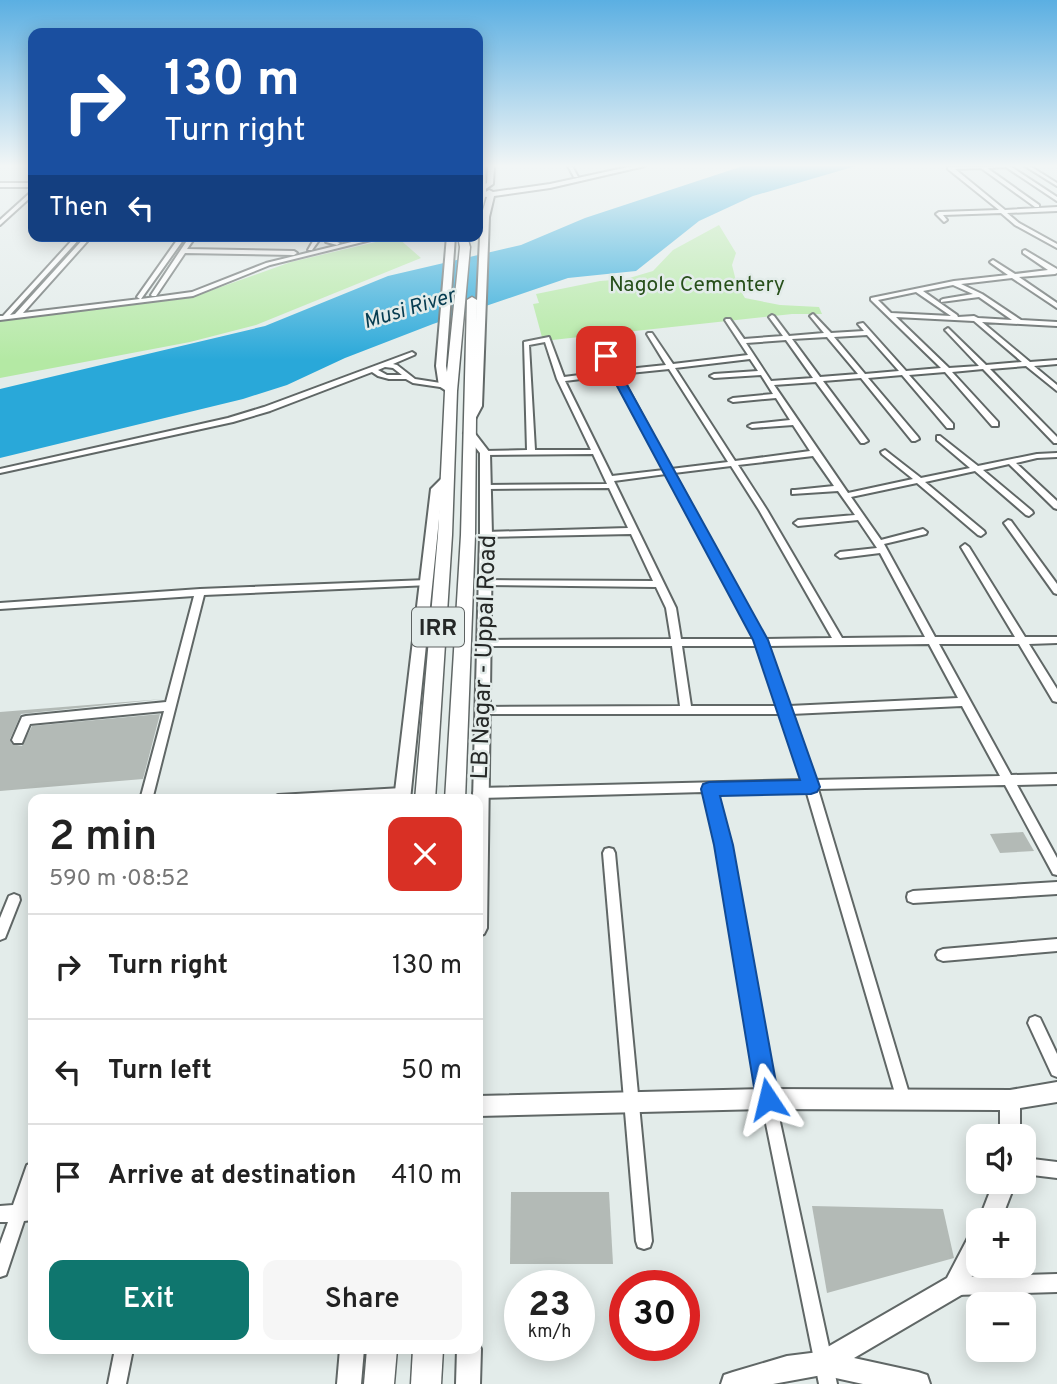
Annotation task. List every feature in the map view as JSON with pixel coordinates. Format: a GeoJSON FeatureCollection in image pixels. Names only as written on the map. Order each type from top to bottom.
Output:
{"type":"FeatureCollection","features":[{"type":"Feature","properties":{"kind":"highway","name":"IRR"},"geometry":{"type":"LineString","coordinates":[[456,794],[469,522],[470,426],[464,242]]}},
{"type":"Feature","properties":{"kind":"highway","name":"IRR"},"geometry":{"type":"LineString","coordinates":[[425,794],[448,478],[447,389],[466,318],[473,242]]}},
{"type":"Feature","properties":{"kind":"highway"},"geometry":{"type":"LineString","coordinates":[[379,1384],[382,1354]]}},
{"type":"Feature","properties":{"kind":"highway"},"geometry":{"type":"LineString","coordinates":[[426,1384],[428,1354]]}},
{"type":"Feature","properties":{"kind":"street"},"geometry":{"type":"LineString","coordinates":[[484,231],[477,407],[470,426],[485,453],[597,452]]}},
{"type":"Feature","properties":{"kind":"street"},"geometry":{"type":"LineString","coordinates":[[1031,231],[1057,246]]}},
{"type":"Feature","properties":{"kind":"street"},"geometry":{"type":"LineString","coordinates":[[9,312],[73,242]]}},
{"type":"Feature","properties":{"kind":"street"},"geometry":{"type":"LineString","coordinates":[[16,317],[84,242]]}},
{"type":"Feature","properties":{"kind":"street"},"geometry":{"type":"LineString","coordinates":[[140,297],[179,242]]}},
{"type":"Feature","properties":{"kind":"street"},"geometry":{"type":"LineString","coordinates":[[153,295],[189,242]]}},
{"type":"Feature","properties":{"kind":"street"},"geometry":{"type":"LineString","coordinates":[[310,249],[315,242]]}},
{"type":"Feature","properties":{"kind":"street"},"geometry":{"type":"LineString","coordinates":[[332,242],[337,243]]}},
{"type":"Feature","properties":{"kind":"street"},"geometry":{"type":"LineString","coordinates":[[1,316],[22,310],[202,287],[255,264],[341,242]]}},
{"type":"Feature","properties":{"kind":"street"},"geometry":{"type":"LineString","coordinates":[[1,316],[16,317],[193,294],[268,264],[359,242]]}},
{"type":"Feature","properties":{"kind":"street"},"geometry":{"type":"LineString","coordinates":[[384,365],[395,366],[413,381],[447,389],[441,366],[451,242]]}},
{"type":"Feature","properties":{"kind":"street"},"geometry":{"type":"LineString","coordinates":[[183,251],[294,253]]}},
{"type":"Feature","properties":{"kind":"street"},"geometry":{"type":"LineString","coordinates":[[1025,252],[1056,272]]}},
{"type":"Feature","properties":{"kind":"street"},"geometry":{"type":"LineString","coordinates":[[993,262],[1057,306]]}},
{"type":"Feature","properties":{"kind":"street"},"geometry":{"type":"LineString","coordinates":[[255,264],[268,264]]}},
{"type":"Feature","properties":{"kind":"street"},"geometry":{"type":"LineString","coordinates":[[995,424],[947,370],[873,299],[954,283],[1056,272]]}},
{"type":"Feature","properties":{"kind":"street"},"geometry":{"type":"LineString","coordinates":[[151,281],[163,282]]}},
{"type":"Feature","properties":{"kind":"street"},"geometry":{"type":"LineString","coordinates":[[954,283],[980,295],[1018,321]]}},
{"type":"Feature","properties":{"kind":"street"},"geometry":{"type":"LineString","coordinates":[[917,289],[956,317]]}},
{"type":"Feature","properties":{"kind":"street"},"geometry":{"type":"LineString","coordinates":[[943,301],[980,295]]}},
{"type":"Feature","properties":{"kind":"street"},"geometry":{"type":"LineString","coordinates":[[890,315],[1057,324]]}},
{"type":"Feature","properties":{"kind":"street"},"geometry":{"type":"LineString","coordinates":[[813,316],[915,439]]}},
{"type":"Feature","properties":{"kind":"street"},"geometry":{"type":"LineString","coordinates":[[772,317],[864,441]]}},
{"type":"Feature","properties":{"kind":"street"},"geometry":{"type":"LineString","coordinates":[[973,318],[1057,389]]}},
{"type":"Feature","properties":{"kind":"street"},"geometry":{"type":"LineString","coordinates":[[728,320],[815,453],[881,547],[1057,870]]}},
{"type":"Feature","properties":{"kind":"street"},"geometry":{"type":"LineString","coordinates":[[861,324],[950,426]]}},
{"type":"Feature","properties":{"kind":"street"},"geometry":{"type":"LineString","coordinates":[[948,330],[987,367],[1057,442]]}},
{"type":"Feature","properties":{"kind":"street"},"geometry":{"type":"LineString","coordinates":[[741,341],[869,332]]}},
{"type":"Feature","properties":{"kind":"street"},"geometry":{"type":"LineString","coordinates":[[650,334],[732,463],[839,641]]}},
{"type":"Feature","properties":{"kind":"street"},"geometry":{"type":"LineString","coordinates":[[531,453],[526,344],[547,339],[561,379],[671,608],[686,710]]}},
{"type":"Feature","properties":{"kind":"street"},"geometry":{"type":"LineString","coordinates":[[597,339],[761,640],[811,787],[904,1100]]}},
{"type":"Feature","properties":{"kind":"street"},"geometry":{"type":"LineString","coordinates":[[0,471],[230,420],[267,409],[412,354]]}},
{"type":"Feature","properties":{"kind":"street"},"geometry":{"type":"LineString","coordinates":[[561,379],[752,357]]}},
{"type":"Feature","properties":{"kind":"street"},"geometry":{"type":"LineString","coordinates":[[714,376],[818,379],[1057,362]]}},
{"type":"Feature","properties":{"kind":"street"},"geometry":{"type":"LineString","coordinates":[[373,369],[379,375],[390,378],[407,377]]}},
{"type":"Feature","properties":{"kind":"street"},"geometry":{"type":"LineString","coordinates":[[733,400],[779,396]]}},
{"type":"Feature","properties":{"kind":"street"},"geometry":{"type":"LineString","coordinates":[[752,426],[796,422]]}},
{"type":"Feature","properties":{"kind":"street"},"geometry":{"type":"LineString","coordinates":[[940,438],[1029,513]]}},
{"type":"Feature","properties":{"kind":"street"},"geometry":{"type":"LineString","coordinates":[[885,452],[981,533]]}},
{"type":"Feature","properties":{"kind":"street","name":"LB Nagar - Uppal Road"},"geometry":{"type":"LineString","coordinates":[[479,793],[486,534],[485,453]]}},
{"type":"Feature","properties":{"kind":"street"},"geometry":{"type":"LineString","coordinates":[[486,486],[611,483],[670,471],[815,453]]}},
{"type":"Feature","properties":{"kind":"street"},"geometry":{"type":"LineString","coordinates":[[795,492],[842,492],[920,482],[1010,461],[1057,455]]}},
{"type":"Feature","properties":{"kind":"street"},"geometry":{"type":"LineString","coordinates":[[1010,461],[1057,506]]}},
{"type":"Feature","properties":{"kind":"street"},"geometry":{"type":"LineString","coordinates":[[402,794],[437,489],[448,478]]}},
{"type":"Feature","properties":{"kind":"street"},"geometry":{"type":"LineString","coordinates":[[798,523],[860,517]]}},
{"type":"Feature","properties":{"kind":"street"},"geometry":{"type":"LineString","coordinates":[[1008,523],[1057,591]]}},
{"type":"Feature","properties":{"kind":"street"},"geometry":{"type":"LineString","coordinates":[[486,534],[634,531]]}},
{"type":"Feature","properties":{"kind":"street"},"geometry":{"type":"LineString","coordinates":[[840,555],[881,547],[923,532]]}},
{"type":"Feature","properties":{"kind":"street"},"geometry":{"type":"LineString","coordinates":[[965,547],[1057,698]]}},
{"type":"Feature","properties":{"kind":"street"},"geometry":{"type":"LineString","coordinates":[[0,606],[200,592],[427,583]]}},
{"type":"Feature","properties":{"kind":"street"},"geometry":{"type":"LineString","coordinates":[[485,583],[660,584]]}},
{"type":"Feature","properties":{"kind":"street"},"geometry":{"type":"LineString","coordinates":[[148,794],[200,592]]}},
{"type":"Feature","properties":{"kind":"street"},"geometry":{"type":"LineString","coordinates":[[484,644],[1057,639]]}},
{"type":"Feature","properties":{"kind":"street"},"geometry":{"type":"LineString","coordinates":[[482,711],[785,709],[964,702]]}},
{"type":"Feature","properties":{"kind":"street"},"geometry":{"type":"LineString","coordinates":[[18,740],[26,720],[170,706]]}},
{"type":"Feature","properties":{"kind":"street"},"geometry":{"type":"LineString","coordinates":[[479,793],[1057,779]]}},
{"type":"Feature","properties":{"kind":"street"},"geometry":{"type":"LineString","coordinates":[[709,789],[723,845],[768,1099],[825,1373]]}},
{"type":"Feature","properties":{"kind":"street"},"geometry":{"type":"LineString","coordinates":[[609,853],[644,1241]]}},
{"type":"Feature","properties":{"kind":"street"},"geometry":{"type":"LineString","coordinates":[[912,897],[1057,888]]}},
{"type":"Feature","properties":{"kind":"street"},"geometry":{"type":"LineString","coordinates":[[0,934],[14,900]]}},
{"type":"Feature","properties":{"kind":"street"},"geometry":{"type":"LineString","coordinates":[[943,954],[1057,945]]}},
{"type":"Feature","properties":{"kind":"street"},"geometry":{"type":"LineString","coordinates":[[1035,1023],[1057,1070]]}},
{"type":"Feature","properties":{"kind":"street"},"geometry":{"type":"LineString","coordinates":[[483,1106],[768,1099],[1010,1100],[1057,1092]]}},
{"type":"Feature","properties":{"kind":"street"},"geometry":{"type":"LineString","coordinates":[[1010,1100],[1010,1124]]}},
{"type":"Feature","properties":{"kind":"street"},"geometry":{"type":"LineString","coordinates":[[1036,1167],[1057,1170]]}},
{"type":"Feature","properties":{"kind":"street"},"geometry":{"type":"LineString","coordinates":[[0,1213],[26,1212],[0,1269]]}},
{"type":"Feature","properties":{"kind":"street"},"geometry":{"type":"LineString","coordinates":[[825,1373],[955,1286],[966,1265]]}},
{"type":"Feature","properties":{"kind":"street"},"geometry":{"type":"LineString","coordinates":[[955,1286],[1057,1283]]}},
{"type":"Feature","properties":{"kind":"street"},"geometry":{"type":"LineString","coordinates":[[117,1384],[123,1354]]}},
{"type":"Feature","properties":{"kind":"street"},"geometry":{"type":"LineString","coordinates":[[349,1384],[352,1354]]}},
{"type":"Feature","properties":{"kind":"street"},"geometry":{"type":"LineString","coordinates":[[468,1384],[469,1354]]}},
{"type":"Feature","properties":{"kind":"street"},"geometry":{"type":"LineString","coordinates":[[733,1384],[787,1368],[918,1384]]}},
{"type":"Feature","properties":{"kind":"green space","name":"Nagole Cementery"},"geometry":{"type":"Polygon","coordinates":[[[709,231],[722,231],[736,253],[732,265],[737,285],[745,298],[780,305],[819,307],[822,314],[792,314],[543,341],[533,304],[539,303],[536,294],[600,281],[626,279],[653,271],[673,250],[709,231]]]}},
{"type":"Feature","properties":{"kind":"green space"},"geometry":{"type":"Polygon","coordinates":[[[376,242],[403,242],[421,258],[256,325],[190,342],[0,378],[0,320],[198,295],[291,262],[376,242]]]}},
{"type":"Feature","properties":{"kind":"water","name":"Musi River"},"geometry":{"type":"Polygon","coordinates":[[[555,231],[687,231],[636,271],[568,278],[433,324],[345,358],[287,385],[243,399],[0,458],[0,389],[265,326],[388,276],[521,245],[555,231]]]}},
{"type":"Feature","properties":{"kind":"building"},"geometry":{"type":"Polygon","coordinates":[[[163,699],[21,714],[10,739],[12,744],[22,746],[32,726],[160,714],[143,779],[0,791],[0,712],[163,699]]]}},
{"type":"Feature","properties":{"kind":"building"},"geometry":{"type":"Polygon","coordinates":[[[1023,832],[1034,851],[1000,853],[990,834],[1023,832]]]}},
{"type":"Feature","properties":{"kind":"building"},"geometry":{"type":"Polygon","coordinates":[[[511,1192],[609,1192],[613,1264],[510,1264],[511,1192]]]}},
{"type":"Feature","properties":{"kind":"building"},"geometry":{"type":"Polygon","coordinates":[[[812,1206],[943,1209],[954,1258],[827,1293],[812,1206]]]}},
{"type":"Feature","properties":{"kind":"route"},"geometry":{"type":"LineString","coordinates":[[606,356],[761,640],[811,787],[709,789],[723,845],[768,1099]]}}]}
